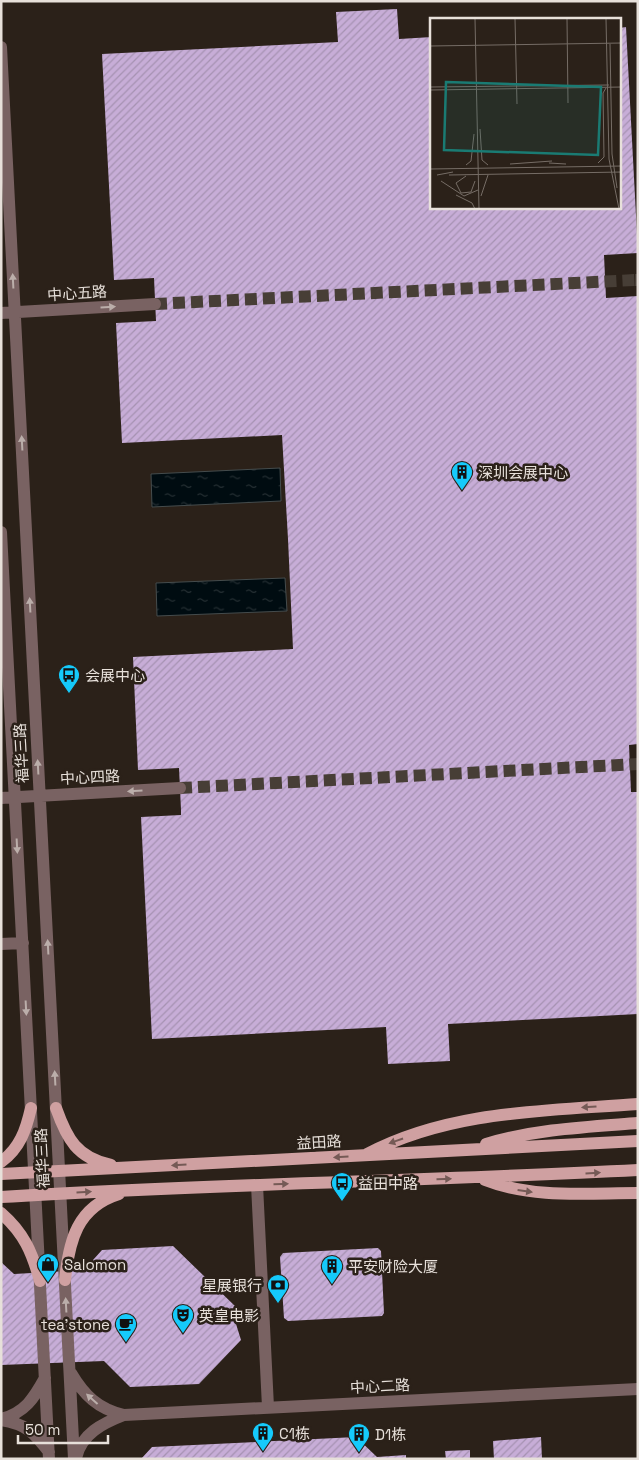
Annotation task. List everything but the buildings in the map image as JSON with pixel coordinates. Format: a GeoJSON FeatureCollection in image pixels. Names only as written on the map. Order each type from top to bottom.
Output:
{"type":"FeatureCollection","features":[{"type":"Feature","properties":{"kind":"main road"},"geometry":{"type":"LineString","coordinates":[[363,1156],[391,1142],[476,1118],[492,1115],[638,1104]]}},
{"type":"Feature","properties":{"kind":"main road"},"geometry":{"type":"LineString","coordinates":[[1,1162],[12,1153],[21,1140],[31,1108]]}},
{"type":"Feature","properties":{"kind":"main road"},"geometry":{"type":"LineString","coordinates":[[56,1108],[63,1128],[78,1150],[91,1159],[131,1167]]}},
{"type":"Feature","properties":{"kind":"main road"},"geometry":{"type":"LineString","coordinates":[[467,1150],[509,1138],[550,1130],[638,1123]]}},
{"type":"Feature","properties":{"kind":"main road","name":"益田路"},"geometry":{"type":"LineString","coordinates":[[1,1174],[638,1141]]}},
{"type":"Feature","properties":{"kind":"main road"},"geometry":{"type":"LineString","coordinates":[[1,1197],[257,1184],[548,1175],[638,1170]]}},
{"type":"Feature","properties":{"kind":"main road"},"geometry":{"type":"LineString","coordinates":[[478,1177],[506,1187],[534,1192],[638,1193]]}},
{"type":"Feature","properties":{"kind":"main road"},"geometry":{"type":"LineString","coordinates":[[65,1280],[67,1258],[79,1224],[91,1209],[108,1197],[130,1190]]}},
{"type":"Feature","properties":{"kind":"main road"},"geometry":{"type":"LineString","coordinates":[[1,1213],[22,1235],[32,1255],[40,1280]]}},
{"type":"Feature","properties":{"kind":"street","name":"福华三路"},"geometry":{"type":"LineString","coordinates":[[1,46],[75,1459]]}},
{"type":"Feature","properties":{"kind":"street","name":"中心五路"},"geometry":{"type":"LineString","coordinates":[[1,313],[155,304]]}},
{"type":"Feature","properties":{"kind":"street","name":"福华三路"},"geometry":{"type":"LineString","coordinates":[[1,532],[49,1455]]}},
{"type":"Feature","properties":{"kind":"street","name":"中心四路"},"geometry":{"type":"LineString","coordinates":[[1,798],[180,788]]}},
{"type":"Feature","properties":{"kind":"street"},"geometry":{"type":"LineString","coordinates":[[1,944],[22,943]]}},
{"type":"Feature","properties":{"kind":"street"},"geometry":{"type":"LineString","coordinates":[[257,1184],[268,1407]]}},
{"type":"Feature","properties":{"kind":"street","name":"中心二路"},"geometry":{"type":"LineString","coordinates":[[70,1371],[85,1394],[95,1404],[106,1410],[124,1415]]}},
{"type":"Feature","properties":{"kind":"street"},"geometry":{"type":"LineString","coordinates":[[1,1419],[13,1416],[24,1409],[45,1378]]}},
{"type":"Feature","properties":{"kind":"street","name":"中心二路"},"geometry":{"type":"LineString","coordinates":[[75,1459],[80,1446],[90,1433],[104,1423],[124,1415],[638,1389]]}},
{"type":"Feature","properties":{"kind":"street"},"geometry":{"type":"LineString","coordinates":[[1,1419],[26,1427],[38,1437],[49,1455]]}},
{"type":"Feature","properties":{"kind":"water"},"geometry":{"type":"Polygon","coordinates":[[[280,468],[281,501],[152,507],[151,474],[280,468]]]}},
{"type":"Feature","properties":{"kind":"water"},"geometry":{"type":"Polygon","coordinates":[[[285,578],[287,611],[157,616],[156,583],[285,578]]]}},
{"type":"Feature","properties":{"kind":"tunnel"},"geometry":{"type":"LineString","coordinates":[[155,304],[635,280]]}},
{"type":"Feature","properties":{"kind":"tunnel"},"geometry":{"type":"LineString","coordinates":[[180,788],[638,764]]}},
{"type":"Feature","properties":{"kind":"place","name":"深圳会展中心"},"geometry":{"type":"Point","coordinates":[462,491]}},
{"type":"Feature","properties":{"kind":"place","name":"会展中心"},"geometry":{"type":"Point","coordinates":[69,694]}},
{"type":"Feature","properties":{"kind":"place","name":"益田中路"},"geometry":{"type":"Point","coordinates":[342,1202]}},
{"type":"Feature","properties":{"kind":"place","name":"Salomon"},"geometry":{"type":"Point","coordinates":[48,1283]}},
{"type":"Feature","properties":{"kind":"place","name":"平安财险大厦"},"geometry":{"type":"Point","coordinates":[332,1285]}},
{"type":"Feature","properties":{"kind":"place","name":"星展银行"},"geometry":{"type":"Point","coordinates":[278,1304]}},
{"type":"Feature","properties":{"kind":"place","name":"英皇电影"},"geometry":{"type":"Point","coordinates":[183,1334]}},
{"type":"Feature","properties":{"kind":"place","name":"tea'stone"},"geometry":{"type":"Point","coordinates":[126,1343]}},
{"type":"Feature","properties":{"kind":"place","name":"C1栋"},"geometry":{"type":"Point","coordinates":[263,1452]}},
{"type":"Feature","properties":{"kind":"place","name":"D1栋"},"geometry":{"type":"Point","coordinates":[359,1453]}}]}
